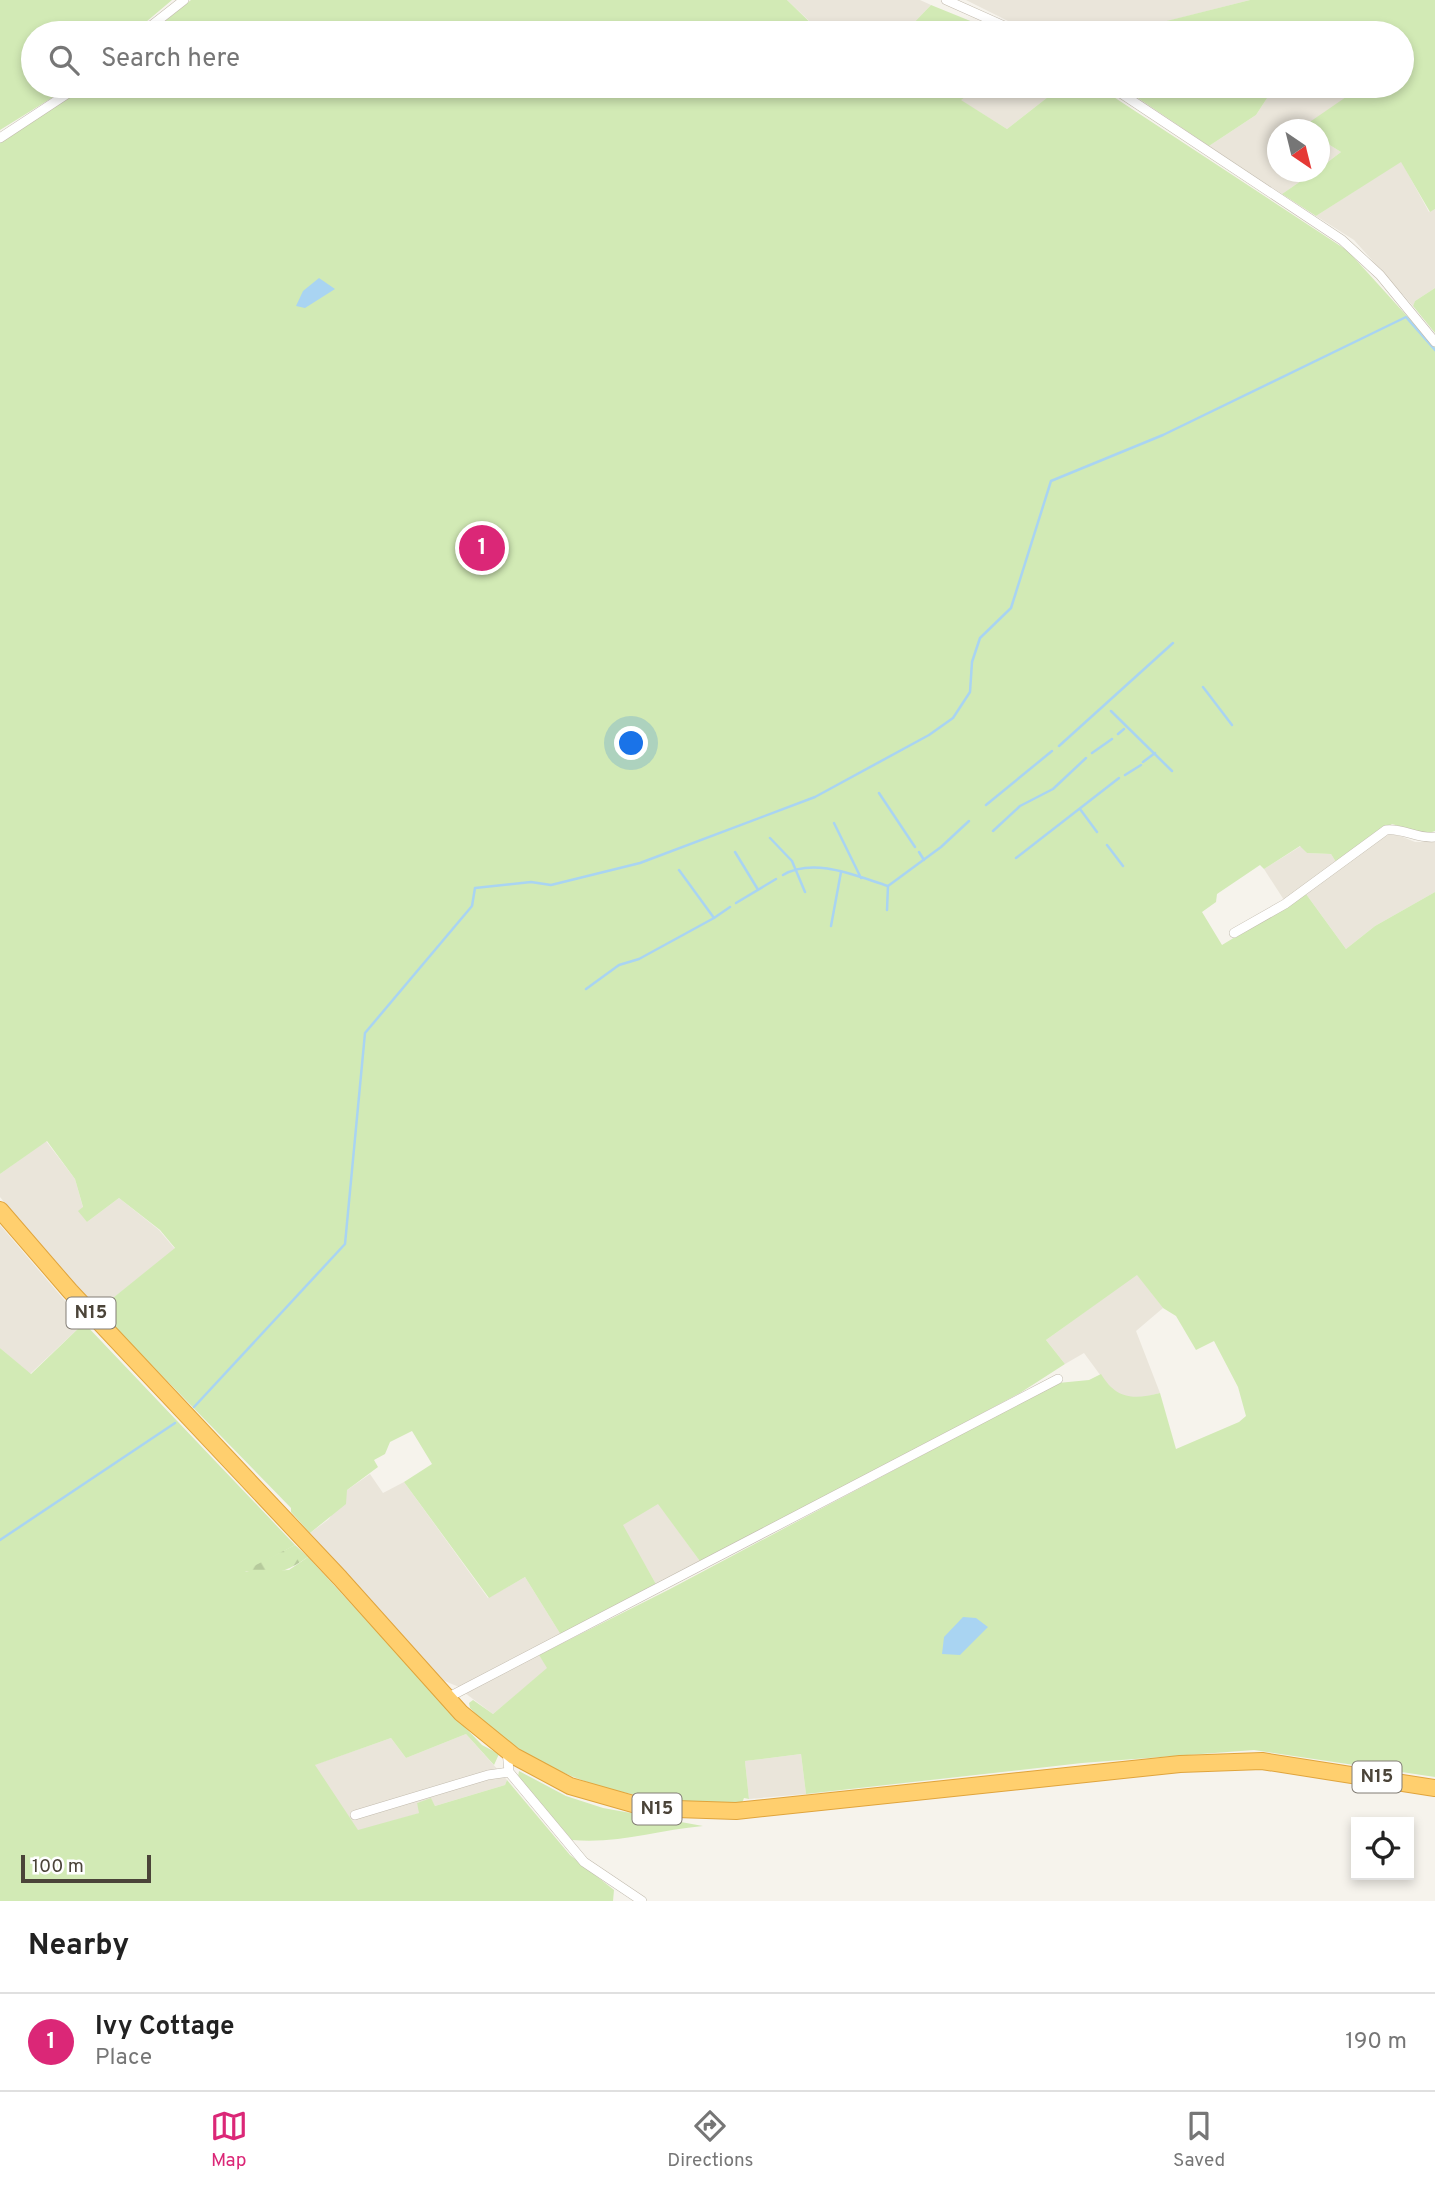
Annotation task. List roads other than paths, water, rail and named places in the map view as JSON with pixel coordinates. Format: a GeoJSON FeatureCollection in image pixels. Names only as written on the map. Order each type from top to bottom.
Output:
{"type":"FeatureCollection","features":[{"type":"Feature","properties":{"kind":"highway","name":"N15"},"geometry":{"type":"LineString","coordinates":[[0,1210],[70,1291],[340,1577],[447,1698],[507,1750],[548,1776],[608,1799],[647,1808],[698,1812],[774,1808],[1231,1761],[1306,1766],[1435,1788]]}},
{"type":"Feature","properties":{"kind":"street"},"geometry":{"type":"LineString","coordinates":[[157,21],[184,0]]}},
{"type":"Feature","properties":{"kind":"street"},"geometry":{"type":"LineString","coordinates":[[946,0],[993,21]]}},
{"type":"Feature","properties":{"kind":"street"},"geometry":{"type":"LineString","coordinates":[[0,138],[61,98]]}},
{"type":"Feature","properties":{"kind":"street"},"geometry":{"type":"LineString","coordinates":[[1128,98],[1342,240],[1380,275],[1435,342]]}},
{"type":"Feature","properties":{"kind":"street"},"geometry":{"type":"LineString","coordinates":[[1234,933],[1285,904],[1386,830],[1398,828],[1421,839],[1435,837]]}},
{"type":"Feature","properties":{"kind":"street"},"geometry":{"type":"LineString","coordinates":[[447,1698],[1058,1379]]}},
{"type":"Feature","properties":{"kind":"street"},"geometry":{"type":"LineString","coordinates":[[507,1750],[509,1772],[584,1862],[642,1901]]}},
{"type":"Feature","properties":{"kind":"street"},"geometry":{"type":"LineString","coordinates":[[355,1815],[488,1775],[509,1772]]}},
{"type":"Feature","properties":{"kind":"water"},"geometry":{"type":"Polygon","coordinates":[[[319,278],[335,289],[305,308],[296,306],[303,291],[319,278]]]}},
{"type":"Feature","properties":{"kind":"water"},"geometry":{"type":"Polygon","coordinates":[[[963,1617],[976,1618],[988,1627],[960,1655],[942,1654],[944,1637],[963,1617]]]}},
{"type":"Feature","properties":{"kind":"waterway"},"geometry":{"type":"LineString","coordinates":[[194,1407],[345,1244],[365,1033],[472,906],[475,888],[531,882],[551,885],[640,863],[815,797],[929,735],[953,718],[970,692],[972,662],[980,638],[1011,608],[1051,481],[1163,435],[1406,317],[1435,350]]}},
{"type":"Feature","properties":{"kind":"waterway"},"geometry":{"type":"LineString","coordinates":[[1059,746],[1173,643]]}},
{"type":"Feature","properties":{"kind":"waterway"},"geometry":{"type":"LineString","coordinates":[[1203,687],[1232,725]]}},
{"type":"Feature","properties":{"kind":"waterway"},"geometry":{"type":"LineString","coordinates":[[1111,711],[1172,771]]}},
{"type":"Feature","properties":{"kind":"waterway"},"geometry":{"type":"LineString","coordinates":[[1118,734],[1124,729]]}},
{"type":"Feature","properties":{"kind":"waterway"},"geometry":{"type":"LineString","coordinates":[[1092,753],[1112,739]]}},
{"type":"Feature","properties":{"kind":"waterway"},"geometry":{"type":"LineString","coordinates":[[986,805],[1052,751]]}},
{"type":"Feature","properties":{"kind":"waterway"},"geometry":{"type":"LineString","coordinates":[[1143,762],[1155,753]]}},
{"type":"Feature","properties":{"kind":"waterway"},"geometry":{"type":"LineString","coordinates":[[993,831],[1020,806],[1053,789],[1086,758]]}},
{"type":"Feature","properties":{"kind":"waterway"},"geometry":{"type":"LineString","coordinates":[[1125,775],[1141,765]]}},
{"type":"Feature","properties":{"kind":"waterway"},"geometry":{"type":"LineString","coordinates":[[1016,858],[1119,778]]}},
{"type":"Feature","properties":{"kind":"waterway"},"geometry":{"type":"LineString","coordinates":[[879,793],[915,847]]}},
{"type":"Feature","properties":{"kind":"waterway"},"geometry":{"type":"LineString","coordinates":[[1080,809],[1097,832]]}},
{"type":"Feature","properties":{"kind":"waterway"},"geometry":{"type":"LineString","coordinates":[[887,910],[888,886],[941,847],[969,821]]}},
{"type":"Feature","properties":{"kind":"waterway"},"geometry":{"type":"LineString","coordinates":[[834,823],[861,878]]}},
{"type":"Feature","properties":{"kind":"waterway"},"geometry":{"type":"LineString","coordinates":[[770,838],[792,861],[805,892]]}},
{"type":"Feature","properties":{"kind":"waterway"},"geometry":{"type":"LineString","coordinates":[[1107,845],[1123,866]]}},
{"type":"Feature","properties":{"kind":"waterway"},"geometry":{"type":"LineString","coordinates":[[735,852],[757,888]]}},
{"type":"Feature","properties":{"kind":"waterway"},"geometry":{"type":"LineString","coordinates":[[919,852],[924,860]]}},
{"type":"Feature","properties":{"kind":"waterway"},"geometry":{"type":"LineString","coordinates":[[783,875],[795,870],[821,868],[849,873],[888,886]]}},
{"type":"Feature","properties":{"kind":"waterway"},"geometry":{"type":"LineString","coordinates":[[679,870],[714,918],[730,907]]}},
{"type":"Feature","properties":{"kind":"waterway"},"geometry":{"type":"LineString","coordinates":[[831,926],[841,872]]}},
{"type":"Feature","properties":{"kind":"waterway"},"geometry":{"type":"LineString","coordinates":[[736,903],[776,879]]}},
{"type":"Feature","properties":{"kind":"waterway"},"geometry":{"type":"LineString","coordinates":[[586,989],[619,965],[639,959],[714,918]]}},
{"type":"Feature","properties":{"kind":"waterway"},"geometry":{"type":"LineString","coordinates":[[0,1540],[175,1423]]}},
{"type":"Feature","properties":{"kind":"place","name":"Ivy Cottage"},"geometry":{"type":"Point","coordinates":[482,548]}}]}
